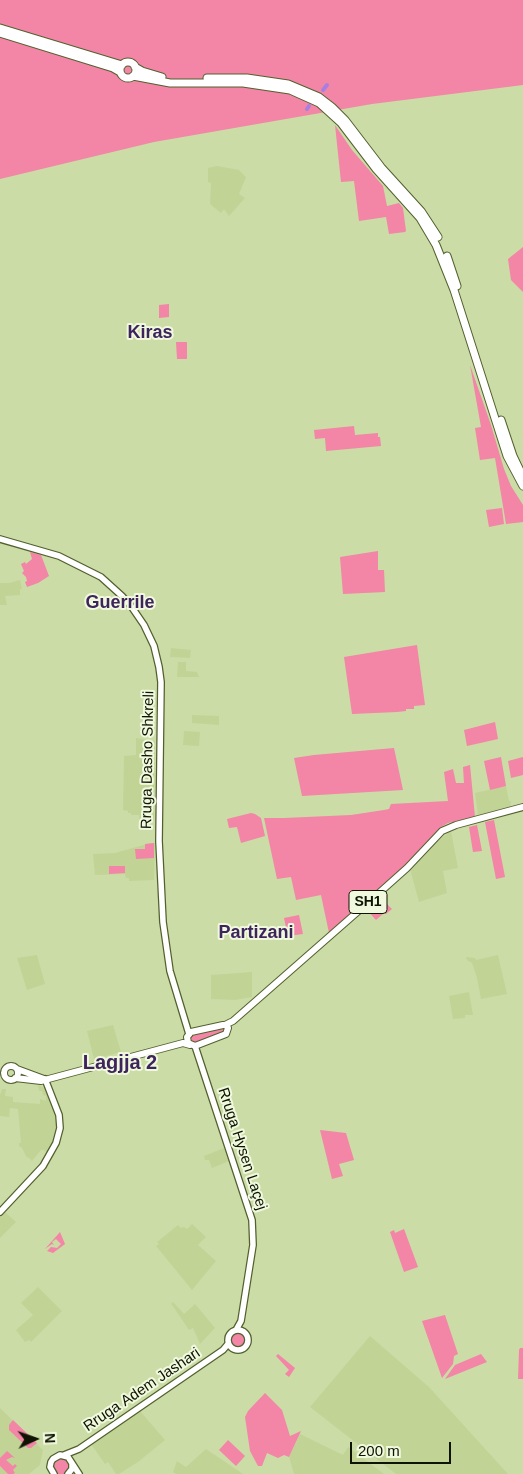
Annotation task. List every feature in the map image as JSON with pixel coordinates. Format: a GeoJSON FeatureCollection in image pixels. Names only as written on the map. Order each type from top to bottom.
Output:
{"type":"FeatureCollection","features":[{"type":"Feature","properties":{"kind":"highway"},"geometry":{"type":"LineString","coordinates":[[0,28],[122,68]]}},
{"type":"Feature","properties":{"kind":"highway"},"geometry":{"type":"LineString","coordinates":[[0,33],[113,68],[122,68],[130,63],[155,75],[169,78],[247,78],[288,84],[319,98],[339,114],[381,167],[421,211],[444,248],[513,456],[523,477]]}},
{"type":"Feature","properties":{"kind":"highway"},"geometry":{"type":"LineString","coordinates":[[133,76],[135,67]]}},
{"type":"Feature","properties":{"kind":"highway"},"geometry":{"type":"LineString","coordinates":[[122,68],[126,78],[133,76],[170,83],[243,83],[290,90],[319,103],[341,123],[376,169],[420,218],[436,244],[451,283],[507,456],[523,486]]}},
{"type":"Feature","properties":{"kind":"main road","name":"Rruga Dasho Shkreli"},"geometry":{"type":"LineString","coordinates":[[0,539],[59,556],[101,577],[132,606],[154,646],[161,682],[159,841],[162,922],[170,971],[189,1034]]}},
{"type":"Feature","properties":{"kind":"main road","name":"SH1"},"geometry":{"type":"LineString","coordinates":[[227,1028],[406,868],[442,831],[456,825],[523,808]]}},
{"type":"Feature","properties":{"kind":"main road"},"geometry":{"type":"LineString","coordinates":[[0,1080],[38,1081],[182,1043],[193,1046],[225,1035],[227,1028],[189,1034],[182,1043]]}},
{"type":"Feature","properties":{"kind":"main road"},"geometry":{"type":"LineString","coordinates":[[189,1034],[188,1040],[193,1046]]}},
{"type":"Feature","properties":{"kind":"main road","name":"Rruga Hysen Laçej"},"geometry":{"type":"LineString","coordinates":[[193,1046],[252,1220],[254,1237],[241,1321]]}},
{"type":"Feature","properties":{"kind":"main road"},"geometry":{"type":"LineString","coordinates":[[12,1079],[2,1073],[11,1066],[17,1070],[45,1079]]}},
{"type":"Feature","properties":{"kind":"main road"},"geometry":{"type":"LineString","coordinates":[[12,1079],[18,1074],[17,1070]]}},
{"type":"Feature","properties":{"kind":"main road"},"geometry":{"type":"LineString","coordinates":[[0,1212],[43,1166],[51,1154],[60,1131],[58,1115],[45,1079]]}},
{"type":"Feature","properties":{"kind":"main road"},"geometry":{"type":"LineString","coordinates":[[241,1321],[243,1332],[247,1337],[246,1344],[241,1349],[230,1346],[228,1336],[236,1330],[241,1321]]}},
{"type":"Feature","properties":{"kind":"main road"},"geometry":{"type":"LineString","coordinates":[[236,1330],[243,1332]]}},
{"type":"Feature","properties":{"kind":"main road","name":"Rruga Adem Jashari"},"geometry":{"type":"LineString","coordinates":[[76,1451],[230,1346]]}},
{"type":"Feature","properties":{"kind":"main road"},"geometry":{"type":"LineString","coordinates":[[52,1473],[50,1467],[53,1458],[76,1451]]}},
{"type":"Feature","properties":{"kind":"main road"},"geometry":{"type":"LineString","coordinates":[[68,1474],[72,1469],[71,1462],[76,1451]]}},
{"type":"Feature","properties":{"kind":"main road"},"geometry":{"type":"LineString","coordinates":[[64,1455],[79,1474]]}},
{"type":"Feature","properties":{"kind":"shaded area"},"geometry":{"type":"Polygon","coordinates":[[[0,0],[523,0],[523,85],[372,104],[154,142],[0,179],[0,0]]]}},
{"type":"Feature","properties":{"kind":"shaded area"},"geometry":{"type":"Polygon","coordinates":[[[335,125],[352,150],[383,186],[387,206],[399,203],[403,208],[405,232],[389,234],[386,217],[359,221],[354,181],[341,182],[335,125]]]}},
{"type":"Feature","properties":{"kind":"shaded area"},"geometry":{"type":"Polygon","coordinates":[[[217,166],[239,170],[246,177],[239,194],[245,198],[229,216],[224,209],[221,213],[210,204],[211,183],[208,182],[208,168],[217,166]]]}},
{"type":"Feature","properties":{"kind":"shaded area"},"geometry":{"type":"Polygon","coordinates":[[[523,247],[523,292],[511,280],[508,259],[523,247]]]}},
{"type":"Feature","properties":{"kind":"shaded area"},"geometry":{"type":"Polygon","coordinates":[[[169,304],[169,317],[159,318],[159,305],[169,304]]]}},
{"type":"Feature","properties":{"kind":"shaded area"},"geometry":{"type":"Polygon","coordinates":[[[176,342],[187,342],[187,359],[177,359],[176,342]]]}},
{"type":"Feature","properties":{"kind":"shaded area"},"geometry":{"type":"Polygon","coordinates":[[[470,365],[504,469],[511,486],[523,505],[523,522],[506,524],[495,458],[480,460],[475,428],[481,427],[470,365]]]}},
{"type":"Feature","properties":{"kind":"shaded area"},"geometry":{"type":"Polygon","coordinates":[[[354,426],[355,435],[378,433],[381,446],[326,451],[325,438],[315,439],[314,430],[354,426]]]}},
{"type":"Feature","properties":{"kind":"shaded area"},"geometry":{"type":"Polygon","coordinates":[[[502,508],[504,524],[489,527],[486,510],[502,508]]]}},
{"type":"Feature","properties":{"kind":"shaded area"},"geometry":{"type":"Polygon","coordinates":[[[378,551],[378,570],[384,570],[385,592],[343,594],[340,557],[378,551]]]}},
{"type":"Feature","properties":{"kind":"shaded area"},"geometry":{"type":"Polygon","coordinates":[[[30,552],[41,555],[49,576],[27,587],[26,577],[22,573],[24,571],[21,564],[25,562],[26,564],[32,559],[30,552]]]}},
{"type":"Feature","properties":{"kind":"shaded area"},"geometry":{"type":"Polygon","coordinates":[[[20,580],[22,589],[20,589],[20,595],[5,596],[7,605],[0,605],[0,583],[20,580]]]}},
{"type":"Feature","properties":{"kind":"shaded area"},"geometry":{"type":"Polygon","coordinates":[[[417,645],[425,705],[414,706],[414,709],[406,709],[406,711],[352,714],[344,657],[417,645]]]}},
{"type":"Feature","properties":{"kind":"shaded area"},"geometry":{"type":"Polygon","coordinates":[[[171,648],[191,650],[190,658],[170,657],[171,648]]]}},
{"type":"Feature","properties":{"kind":"shaded area"},"geometry":{"type":"Polygon","coordinates":[[[178,662],[186,662],[186,671],[197,672],[199,677],[177,677],[178,662]]]}},
{"type":"Feature","properties":{"kind":"shaded area"},"geometry":{"type":"Polygon","coordinates":[[[192,715],[219,716],[219,725],[192,723],[192,715]]]}},
{"type":"Feature","properties":{"kind":"shaded area"},"geometry":{"type":"Polygon","coordinates":[[[495,722],[498,739],[467,746],[464,730],[495,722]]]}},
{"type":"Feature","properties":{"kind":"shaded area"},"geometry":{"type":"Polygon","coordinates":[[[184,731],[200,732],[199,746],[183,745],[184,731]]]}},
{"type":"Feature","properties":{"kind":"shaded area"},"geometry":{"type":"Polygon","coordinates":[[[136,738],[155,741],[154,821],[140,822],[139,815],[131,815],[128,811],[123,810],[124,756],[136,755],[136,738]]]}},
{"type":"Feature","properties":{"kind":"shaded area"},"geometry":{"type":"Polygon","coordinates":[[[394,748],[403,790],[302,796],[294,758],[394,748]]]}},
{"type":"Feature","properties":{"kind":"shaded area"},"geometry":{"type":"Polygon","coordinates":[[[501,757],[506,786],[490,790],[484,761],[501,757]]]}},
{"type":"Feature","properties":{"kind":"shaded area"},"geometry":{"type":"Polygon","coordinates":[[[523,757],[523,775],[511,778],[508,761],[523,757]]]}},
{"type":"Feature","properties":{"kind":"shaded area"},"geometry":{"type":"Polygon","coordinates":[[[470,765],[475,817],[448,823],[441,827],[403,867],[329,933],[321,895],[296,900],[291,877],[277,879],[264,818],[351,815],[389,809],[391,804],[448,801],[444,772],[453,769],[456,783],[464,783],[463,767],[470,765]]]}},
{"type":"Feature","properties":{"kind":"shaded area"},"geometry":{"type":"Polygon","coordinates":[[[506,786],[509,801],[511,801],[510,807],[478,815],[475,793],[506,786]]]}},
{"type":"Feature","properties":{"kind":"shaded area"},"geometry":{"type":"Polygon","coordinates":[[[251,813],[261,818],[265,836],[241,843],[237,827],[229,828],[227,819],[251,813]]]}},
{"type":"Feature","properties":{"kind":"shaded area"},"geometry":{"type":"Polygon","coordinates":[[[494,820],[505,877],[496,879],[485,822],[494,820]]]}},
{"type":"Feature","properties":{"kind":"shaded area"},"geometry":{"type":"Polygon","coordinates":[[[477,825],[482,851],[473,852],[469,827],[477,825]]]}},
{"type":"Feature","properties":{"kind":"shaded area"},"geometry":{"type":"Polygon","coordinates":[[[451,831],[458,868],[443,871],[447,893],[419,902],[410,869],[436,842],[451,831]]]}},
{"type":"Feature","properties":{"kind":"shaded area"},"geometry":{"type":"Polygon","coordinates":[[[154,843],[154,858],[136,859],[135,849],[145,849],[145,844],[154,843]]]}},
{"type":"Feature","properties":{"kind":"shaded area"},"geometry":{"type":"Polygon","coordinates":[[[155,843],[154,880],[129,881],[125,874],[95,875],[93,854],[115,853],[155,843]]]}},
{"type":"Feature","properties":{"kind":"shaded area"},"geometry":{"type":"Polygon","coordinates":[[[109,866],[125,866],[125,873],[109,874],[109,866]]]}},
{"type":"Feature","properties":{"kind":"shaded area"},"geometry":{"type":"Polygon","coordinates":[[[380,897],[392,909],[376,920],[366,909],[380,897]]]}},
{"type":"Feature","properties":{"kind":"shaded area"},"geometry":{"type":"Polygon","coordinates":[[[299,915],[303,934],[288,936],[284,918],[299,915]]]}},
{"type":"Feature","properties":{"kind":"shaded area"},"geometry":{"type":"Polygon","coordinates":[[[37,955],[45,984],[27,990],[17,958],[37,955]]]}},
{"type":"Feature","properties":{"kind":"shaded area"},"geometry":{"type":"Polygon","coordinates":[[[498,955],[507,994],[481,999],[472,963],[466,957],[475,958],[476,960],[498,955]]]}},
{"type":"Feature","properties":{"kind":"shaded area"},"geometry":{"type":"Polygon","coordinates":[[[252,972],[252,997],[235,1000],[211,999],[211,975],[252,972]]]}},
{"type":"Feature","properties":{"kind":"shaded area"},"geometry":{"type":"Polygon","coordinates":[[[469,992],[473,1015],[465,1015],[465,1018],[453,1019],[449,996],[469,992]]]}},
{"type":"Feature","properties":{"kind":"shaded area"},"geometry":{"type":"Polygon","coordinates":[[[113,1025],[121,1052],[94,1059],[87,1031],[113,1025]]]}},
{"type":"Feature","properties":{"kind":"shaded area"},"geometry":{"type":"Polygon","coordinates":[[[223,1028],[225,1032],[196,1044],[191,1043],[191,1035],[223,1028]]]}},
{"type":"Feature","properties":{"kind":"shaded area"},"geometry":{"type":"Polygon","coordinates":[[[38,1085],[45,1088],[53,1107],[56,1133],[48,1154],[41,1150],[32,1161],[27,1158],[19,1146],[19,1143],[21,1143],[18,1109],[10,1108],[9,1117],[0,1116],[0,1095],[2,1089],[6,1089],[5,1096],[13,1097],[13,1102],[40,1104],[40,1099],[46,1101],[46,1096],[43,1095],[42,1091],[39,1091],[38,1085]]]}},
{"type":"Feature","properties":{"kind":"shaded area"},"geometry":{"type":"Polygon","coordinates":[[[320,1130],[346,1133],[354,1160],[339,1164],[343,1176],[332,1179],[320,1130]]]}},
{"type":"Feature","properties":{"kind":"shaded area"},"geometry":{"type":"Polygon","coordinates":[[[224,1148],[229,1161],[212,1168],[209,1160],[205,1160],[204,1156],[224,1148]]]}},
{"type":"Feature","properties":{"kind":"shaded area"},"geometry":{"type":"Polygon","coordinates":[[[5,1212],[16,1222],[0,1238],[0,1217],[5,1212]]]}},
{"type":"Feature","properties":{"kind":"shaded area"},"geometry":{"type":"Polygon","coordinates":[[[192,1224],[206,1237],[198,1245],[216,1261],[192,1290],[156,1246],[159,1244],[157,1242],[178,1225],[181,1228],[187,1229],[192,1224]]]}},
{"type":"Feature","properties":{"kind":"shaded area"},"geometry":{"type":"Polygon","coordinates":[[[404,1229],[418,1267],[404,1272],[390,1232],[394,1230],[395,1233],[404,1229]]]}},
{"type":"Feature","properties":{"kind":"shaded area"},"geometry":{"type":"Polygon","coordinates":[[[60,1232],[65,1244],[53,1253],[47,1251],[51,1247],[57,1248],[61,1244],[56,1239],[52,1242],[54,1245],[52,1244],[45,1249],[60,1232]]]}},
{"type":"Feature","properties":{"kind":"shaded area"},"geometry":{"type":"Polygon","coordinates":[[[38,1287],[62,1311],[31,1342],[29,1340],[25,1342],[16,1330],[33,1315],[21,1303],[38,1287]]]}},
{"type":"Feature","properties":{"kind":"shaded area"},"geometry":{"type":"Polygon","coordinates":[[[173,1302],[184,1314],[195,1304],[215,1328],[200,1344],[193,1328],[189,1330],[171,1304],[173,1302]]]}},
{"type":"Feature","properties":{"kind":"shaded area"},"geometry":{"type":"Polygon","coordinates":[[[445,1315],[458,1354],[454,1356],[453,1364],[442,1378],[422,1321],[445,1315]]]}},
{"type":"Feature","properties":{"kind":"shaded area"},"geometry":{"type":"Polygon","coordinates":[[[238,1332],[246,1340],[238,1348],[230,1340],[238,1332]]]}},
{"type":"Feature","properties":{"kind":"shaded area"},"geometry":{"type":"Polygon","coordinates":[[[370,1336],[429,1387],[508,1474],[396,1474],[310,1407],[370,1336]]]}},
{"type":"Feature","properties":{"kind":"shaded area"},"geometry":{"type":"Polygon","coordinates":[[[520,1348],[523,1348],[523,1379],[518,1379],[520,1348]]]}},
{"type":"Feature","properties":{"kind":"shaded area"},"geometry":{"type":"Polygon","coordinates":[[[278,1354],[295,1368],[289,1377],[285,1374],[289,1370],[276,1356],[278,1354]]]}},
{"type":"Feature","properties":{"kind":"shaded area"},"geometry":{"type":"Polygon","coordinates":[[[481,1354],[487,1362],[445,1379],[455,1365],[481,1354]]]}},
{"type":"Feature","properties":{"kind":"shaded area"},"geometry":{"type":"Polygon","coordinates":[[[265,1393],[282,1410],[290,1436],[301,1431],[289,1457],[284,1455],[278,1458],[267,1453],[262,1466],[258,1466],[250,1451],[245,1417],[248,1411],[265,1393]]]}},
{"type":"Feature","properties":{"kind":"shaded area"},"geometry":{"type":"Polygon","coordinates":[[[0,1408],[43,1450],[40,1465],[29,1474],[0,1474],[0,1408]]]}},
{"type":"Feature","properties":{"kind":"shaded area"},"geometry":{"type":"Polygon","coordinates":[[[138,1411],[165,1440],[138,1462],[116,1474],[108,1462],[105,1464],[91,1444],[138,1411]]]}},
{"type":"Feature","properties":{"kind":"shaded area"},"geometry":{"type":"Polygon","coordinates":[[[13,1420],[37,1443],[31,1448],[28,1448],[9,1430],[9,1425],[13,1420]]]}},
{"type":"Feature","properties":{"kind":"shaded area"},"geometry":{"type":"Polygon","coordinates":[[[300,1434],[343,1455],[348,1447],[384,1474],[294,1474],[289,1457],[300,1434]]]}},
{"type":"Feature","properties":{"kind":"shaded area"},"geometry":{"type":"Polygon","coordinates":[[[228,1440],[245,1456],[236,1466],[219,1450],[228,1440]]]}},
{"type":"Feature","properties":{"kind":"shaded area"},"geometry":{"type":"Polygon","coordinates":[[[206,1449],[243,1474],[176,1474],[173,1472],[177,1461],[186,1467],[206,1449]]]}},
{"type":"Feature","properties":{"kind":"shaded area"},"geometry":{"type":"Polygon","coordinates":[[[7,1451],[15,1458],[12,1457],[6,1460],[13,1466],[15,1464],[17,1466],[13,1470],[15,1473],[13,1474],[8,1474],[0,1466],[0,1458],[7,1451]]]}},
{"type":"Feature","properties":{"kind":"shaded area"},"geometry":{"type":"Polygon","coordinates":[[[61,1457],[67,1460],[70,1466],[67,1472],[61,1475],[55,1472],[52,1466],[55,1460],[61,1457]]]}},
{"type":"Feature","properties":{"kind":"waterway"},"geometry":{"type":"LineString","coordinates":[[323,90],[327,85]]}},
{"type":"Feature","properties":{"kind":"district","name":"Kiras"},"geometry":{"type":"Point","coordinates":[150,333]}},
{"type":"Feature","properties":{"kind":"district","name":"Guerrile"},"geometry":{"type":"Point","coordinates":[120,603]}},
{"type":"Feature","properties":{"kind":"district","name":"Partizani"},"geometry":{"type":"Point","coordinates":[256,933]}},
{"type":"Feature","properties":{"kind":"district","name":"Lagjja 2"},"geometry":{"type":"Point","coordinates":[120,1063]}}]}
